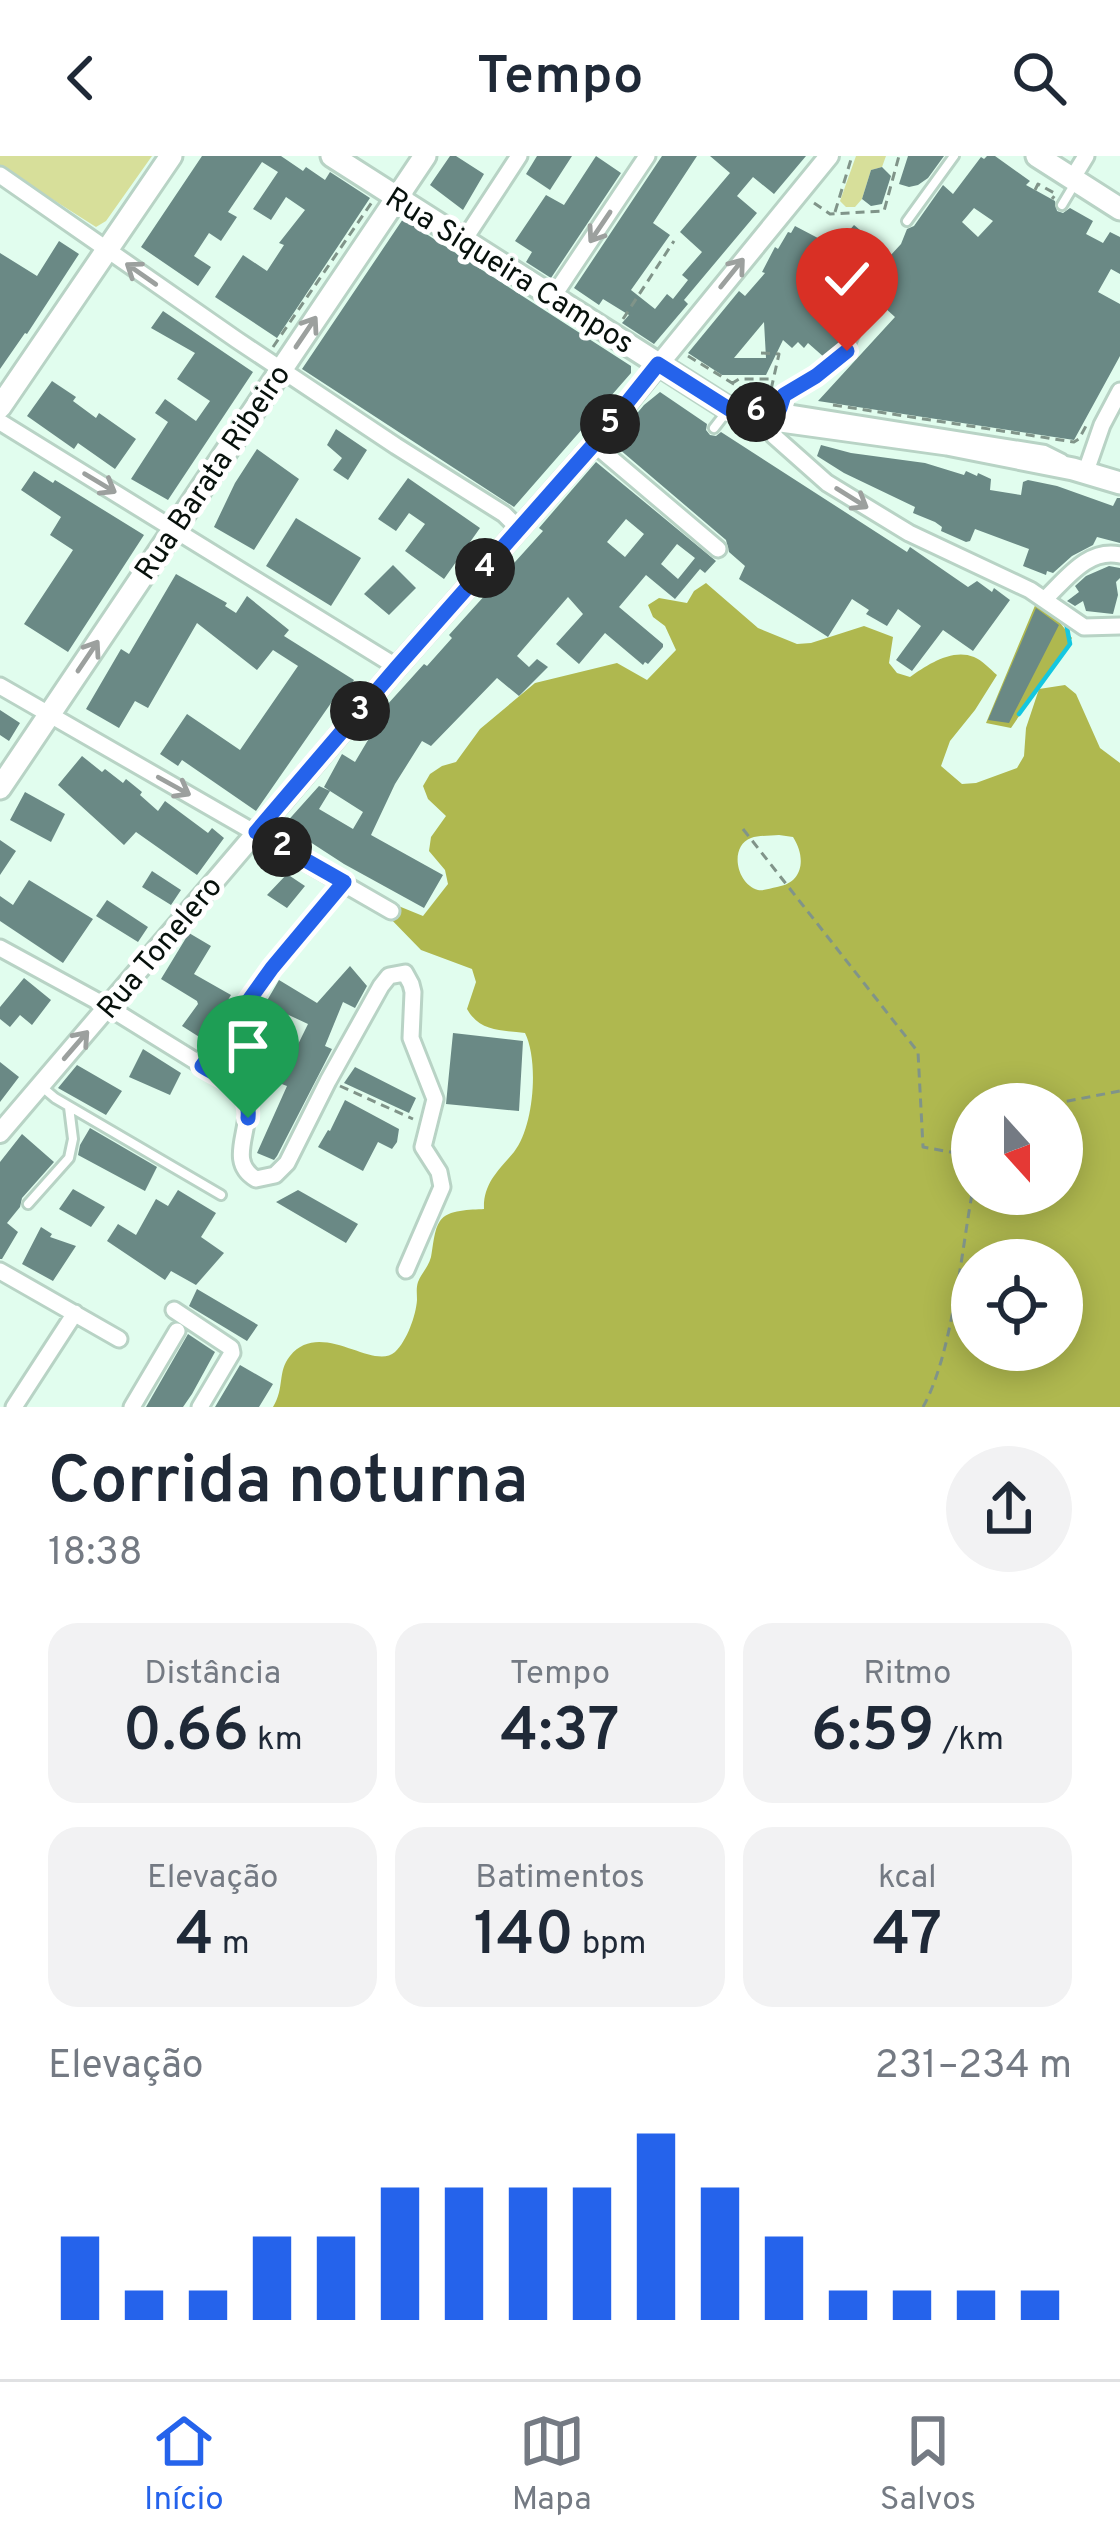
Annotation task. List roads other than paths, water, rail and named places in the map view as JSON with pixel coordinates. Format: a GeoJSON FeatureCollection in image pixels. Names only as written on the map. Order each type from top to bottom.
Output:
{"type":"FeatureCollection","features":[{"type":"Feature","properties":{"kind":"main road"},"geometry":{"type":"LineString","coordinates":[[0,407],[171,156]]}},
{"type":"Feature","properties":{"kind":"main road","name":"Rua Siqueira Campos"},"geometry":{"type":"LineString","coordinates":[[332,156],[385,197],[464,240],[658,364],[763,410],[1079,470],[1120,483]]}},
{"type":"Feature","properties":{"kind":"main road","name":"Rua Barata Ribeiro"},"geometry":{"type":"LineString","coordinates":[[0,788],[174,528],[278,358],[385,197],[425,156]]}},
{"type":"Feature","properties":{"kind":"main road"},"geometry":{"type":"LineString","coordinates":[[1037,156],[1120,209]]}},
{"type":"Feature","properties":{"kind":"street"},"geometry":{"type":"LineString","coordinates":[[464,240],[519,156]]}},
{"type":"Feature","properties":{"kind":"street"},"geometry":{"type":"LineString","coordinates":[[552,298],[647,156]]}},
{"type":"Feature","properties":{"kind":"street","name":"Rua Tonelero"},"geometry":{"type":"LineString","coordinates":[[0,1133],[594,444],[829,156]]}},
{"type":"Feature","properties":{"kind":"street"},"geometry":{"type":"LineString","coordinates":[[1074,180],[1086,156]]}},
{"type":"Feature","properties":{"kind":"street"},"geometry":{"type":"LineString","coordinates":[[0,175],[148,280],[278,358],[395,446],[504,514],[519,530]]}},
{"type":"Feature","properties":{"kind":"street"},"geometry":{"type":"LineString","coordinates":[[1079,470],[1120,391]]}},
{"type":"Feature","properties":{"kind":"street"},"geometry":{"type":"LineString","coordinates":[[763,410],[777,442],[827,483],[909,533],[1045,599],[1084,626],[1120,626]]}},
{"type":"Feature","properties":{"kind":"street"},"geometry":{"type":"LineString","coordinates":[[0,422],[397,667]]}},
{"type":"Feature","properties":{"kind":"street"},"geometry":{"type":"LineString","coordinates":[[594,444],[718,549]]}},
{"type":"Feature","properties":{"kind":"street"},"geometry":{"type":"LineString","coordinates":[[1045,599],[1094,556],[1120,555]]}},
{"type":"Feature","properties":{"kind":"street"},"geometry":{"type":"LineString","coordinates":[[0,686],[391,911]]}},
{"type":"Feature","properties":{"kind":"street"},"geometry":{"type":"LineString","coordinates":[[202,1066],[272,968],[344,882]]}},
{"type":"Feature","properties":{"kind":"street"},"geometry":{"type":"LineString","coordinates":[[0,948],[109,1007],[242,1090],[248,1118],[241,1162],[244,1171],[256,1179],[282,1169],[381,986],[389,976],[404,973],[412,992],[411,1038],[435,1100],[423,1147],[440,1172],[442,1187],[406,1270]]}},
{"type":"Feature","properties":{"kind":"street"},"geometry":{"type":"LineString","coordinates":[[0,1271],[119,1339]]}},
{"type":"Feature","properties":{"kind":"street"},"geometry":{"type":"LineString","coordinates":[[174,1310],[231,1348],[200,1407]]}},
{"type":"Feature","properties":{"kind":"street"},"geometry":{"type":"LineString","coordinates":[[14,1407],[75,1313]]}},
{"type":"Feature","properties":{"kind":"street"},"geometry":{"type":"LineString","coordinates":[[132,1407],[177,1331]]}},
{"type":"Feature","properties":{"kind":"lane"},"geometry":{"type":"LineString","coordinates":[[907,221],[954,156]]}},
{"type":"Feature","properties":{"kind":"lane"},"geometry":{"type":"LineString","coordinates":[[1062,205],[1074,180]]}},
{"type":"Feature","properties":{"kind":"lane"},"geometry":{"type":"LineString","coordinates":[[714,428],[763,410],[816,376],[847,351],[867,306]]}},
{"type":"Feature","properties":{"kind":"lane"},"geometry":{"type":"LineString","coordinates":[[41,1086],[221,1195]]}},
{"type":"Feature","properties":{"kind":"lane"},"geometry":{"type":"LineString","coordinates":[[28,1204],[69,1158],[73,1139],[69,1106]]}},
{"type":"Feature","properties":{"kind":"waterway"},"geometry":{"type":"LineString","coordinates":[[1019,714],[1070,644],[1065,617]]}}]}
